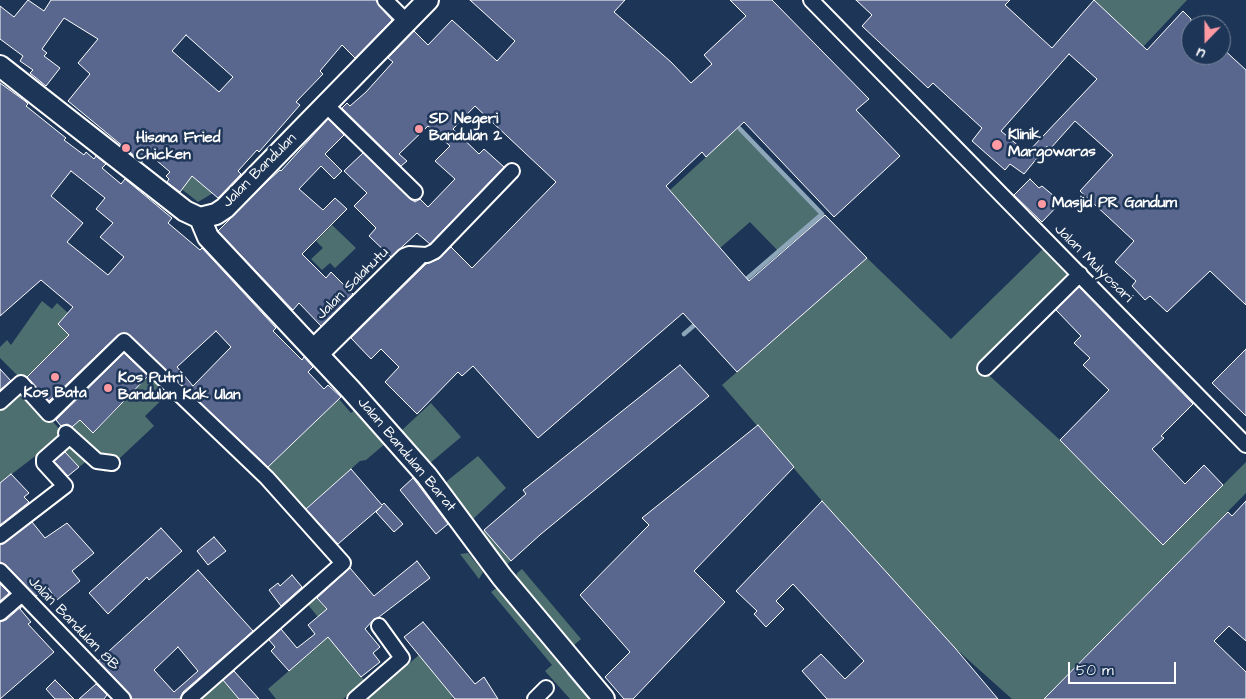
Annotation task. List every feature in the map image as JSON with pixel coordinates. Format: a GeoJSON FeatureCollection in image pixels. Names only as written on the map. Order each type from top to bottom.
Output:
{"type":"FeatureCollection","features":[{"type":"Feature","properties":{"kind":"street"},"geometry":{"type":"LineString","coordinates":[[385,0],[406,21]]}},
{"type":"Feature","properties":{"kind":"street","name":"Jalan Bandulan"},"geometry":{"type":"LineString","coordinates":[[200,218],[216,214],[224,208],[428,0]]}},
{"type":"Feature","properties":{"kind":"street","name":"Jalan Mulyosari"},"geometry":{"type":"LineString","coordinates":[[811,0],[1246,446]]}},
{"type":"Feature","properties":{"kind":"street"},"geometry":{"type":"LineString","coordinates":[[0,66],[185,211],[200,218]]}},
{"type":"Feature","properties":{"kind":"street"},"geometry":{"type":"LineString","coordinates":[[326,105],[415,192]]}},
{"type":"Feature","properties":{"kind":"street","name":"Jalan Salahutu"},"geometry":{"type":"LineString","coordinates":[[315,352],[422,255],[435,251],[512,172]]}},
{"type":"Feature","properties":{"kind":"street","name":"Jalan Bandulan Barat"},"geometry":{"type":"LineString","coordinates":[[200,218],[208,237],[427,476],[502,577],[604,699]]}},
{"type":"Feature","properties":{"kind":"street"},"geometry":{"type":"LineString","coordinates":[[985,368],[1080,274]]}},
{"type":"Feature","properties":{"kind":"street"},"geometry":{"type":"LineString","coordinates":[[0,402],[21,384],[49,414],[124,341],[267,478],[343,562],[189,699]]}},
{"type":"Feature","properties":{"kind":"street"},"geometry":{"type":"LineString","coordinates":[[0,536],[33,509],[44,504],[66,486],[44,463],[44,459],[68,435],[98,461],[112,463]]}},
{"type":"Feature","properties":{"kind":"street","name":"Jalan Bandulan 8B"},"geometry":{"type":"LineString","coordinates":[[0,571],[121,698]]}},
{"type":"Feature","properties":{"kind":"street"},"geometry":{"type":"LineString","coordinates":[[0,613],[22,594]]}},
{"type":"Feature","properties":{"kind":"street"},"geometry":{"type":"LineString","coordinates":[[355,699],[402,658],[379,626]]}},
{"type":"Feature","properties":{"kind":"street"},"geometry":{"type":"LineString","coordinates":[[535,699],[546,688]]}},
{"type":"Feature","properties":{"kind":"green space"},"geometry":{"type":"Polygon","coordinates":[[[1094,0],[1187,0],[1143,47],[1094,0]]]}},
{"type":"Feature","properties":{"kind":"green space"},"geometry":{"type":"Polygon","coordinates":[[[740,126],[825,215],[780,253],[750,222],[720,248],[670,190],[740,126]]]}},
{"type":"Feature","properties":{"kind":"green space"},"geometry":{"type":"Polygon","coordinates":[[[189,174],[213,193],[198,202],[179,187],[189,174]]]}},
{"type":"Feature","properties":{"kind":"green space"},"geometry":{"type":"Polygon","coordinates":[[[332,225],[356,248],[335,268],[330,263],[322,270],[311,259],[323,248],[316,241],[332,225]]]}},
{"type":"Feature","properties":{"kind":"green space"},"geometry":{"type":"Polygon","coordinates":[[[1043,249],[1073,278],[981,368],[1060,440],[1163,545],[1246,462],[1246,493],[1044,699],[1012,699],[955,648],[822,501],[722,385],[867,258],[951,339],[1043,249]]]}},
{"type":"Feature","properties":{"kind":"green space"},"geometry":{"type":"Polygon","coordinates":[[[42,301],[52,309],[57,303],[68,313],[58,324],[69,335],[23,381],[0,358],[0,347],[7,340],[11,345],[42,301]]]}},
{"type":"Feature","properties":{"kind":"green space"},"geometry":{"type":"Polygon","coordinates":[[[152,372],[171,391],[145,416],[154,426],[105,472],[91,458],[79,467],[55,441],[0,483],[0,407],[19,391],[25,391],[64,434],[80,420],[94,433],[152,372]]]}},
{"type":"Feature","properties":{"kind":"green space"},"geometry":{"type":"Polygon","coordinates":[[[339,399],[351,413],[356,409],[386,443],[366,460],[360,461],[302,512],[264,471],[339,399]]]}},
{"type":"Feature","properties":{"kind":"green space"},"geometry":{"type":"Polygon","coordinates":[[[431,403],[461,437],[429,464],[401,431],[431,403]]]}},
{"type":"Feature","properties":{"kind":"green space"},"geometry":{"type":"Polygon","coordinates":[[[478,456],[506,488],[471,521],[463,506],[446,484],[447,481],[478,456]]]}},
{"type":"Feature","properties":{"kind":"green space"},"geometry":{"type":"Polygon","coordinates":[[[484,530],[511,561],[506,565],[481,535],[484,530]]]}},
{"type":"Feature","properties":{"kind":"green space"},"geometry":{"type":"Polygon","coordinates":[[[468,553],[483,572],[479,579],[460,554],[468,553]]]}},
{"type":"Feature","properties":{"kind":"green space"},"geometry":{"type":"Polygon","coordinates":[[[522,569],[581,639],[574,645],[516,578],[517,573],[522,569]]]}},
{"type":"Feature","properties":{"kind":"green space"},"geometry":{"type":"Polygon","coordinates":[[[497,589],[588,699],[570,699],[545,671],[552,665],[491,592],[497,589]]]}},
{"type":"Feature","properties":{"kind":"green space"},"geometry":{"type":"Polygon","coordinates":[[[312,593],[341,626],[332,634],[304,600],[312,593]]]}},
{"type":"Feature","properties":{"kind":"green space"},"geometry":{"type":"Polygon","coordinates":[[[328,637],[365,681],[343,699],[276,699],[268,689],[328,637]]]}},
{"type":"Feature","properties":{"kind":"green space"},"geometry":{"type":"Polygon","coordinates":[[[419,655],[453,697],[451,699],[368,699],[419,655]]]}},
{"type":"Feature","properties":{"kind":"green space"},"geometry":{"type":"Polygon","coordinates":[[[221,678],[239,699],[197,699],[221,678]]]}},
{"type":"Feature","properties":{"kind":"building"},"geometry":{"type":"Polygon","coordinates":[[[28,0],[44,11],[51,0],[376,0],[392,20],[355,58],[342,45],[320,71],[323,74],[296,102],[300,105],[259,152],[257,150],[238,171],[241,174],[218,198],[192,176],[180,192],[167,182],[169,179],[166,176],[170,172],[149,154],[142,162],[68,101],[90,74],[78,63],[98,39],[64,18],[42,49],[47,53],[44,56],[60,68],[46,86],[30,73],[33,70],[20,61],[23,56],[0,39],[0,6],[14,17],[28,0]],[[186,35],[172,51],[219,92],[233,77],[186,35]]]}},
{"type":"Feature","properties":{"kind":"building"},"geometry":{"type":"Polygon","coordinates":[[[470,0],[625,0],[614,12],[671,62],[691,83],[712,64],[704,55],[746,16],[730,0],[772,0],[869,99],[856,110],[900,156],[834,217],[744,122],[706,157],[702,152],[666,186],[749,281],[825,215],[867,258],[737,372],[683,313],[538,438],[473,366],[462,376],[458,372],[417,414],[385,382],[399,367],[381,349],[371,359],[351,338],[426,264],[439,259],[451,247],[472,268],[556,182],[475,106],[453,129],[479,154],[484,149],[504,167],[430,244],[417,233],[391,257],[369,236],[376,228],[354,206],[367,193],[344,171],[363,153],[409,198],[415,202],[420,199],[428,207],[455,179],[435,161],[450,146],[428,126],[399,154],[407,161],[401,166],[342,108],[347,103],[350,106],[366,92],[393,62],[388,58],[414,31],[428,45],[452,20],[497,61],[515,41],[470,0]]]}},
{"type":"Feature","properties":{"kind":"building"},"geometry":{"type":"Polygon","coordinates":[[[856,0],[1010,0],[1005,5],[1052,48],[1094,0],[1147,50],[1183,11],[1187,15],[1181,15],[1181,65],[1231,65],[1231,56],[1246,70],[1246,305],[1210,271],[1167,312],[1150,296],[1145,300],[1132,286],[1136,281],[1115,262],[1134,241],[1080,191],[1113,155],[1075,121],[1050,149],[1047,146],[1024,174],[1010,164],[1005,170],[972,141],[982,128],[933,83],[928,88],[862,26],[872,15],[856,0]],[[1069,54],[1001,131],[1027,153],[1097,79],[1069,54]]]}},
{"type":"Feature","properties":{"kind":"building"},"geometry":{"type":"Polygon","coordinates":[[[0,83],[25,101],[28,104],[26,106],[66,138],[64,140],[84,155],[86,152],[94,159],[96,156],[106,164],[102,168],[121,184],[125,179],[172,218],[168,223],[200,250],[202,248],[276,328],[273,331],[302,360],[304,357],[313,367],[308,372],[324,389],[328,385],[341,397],[268,467],[127,333],[118,335],[49,401],[27,377],[69,335],[58,324],[73,307],[41,280],[0,316],[0,83]],[[71,171],[51,196],[83,223],[67,242],[108,275],[124,257],[100,237],[113,223],[96,209],[105,198],[71,171]],[[216,331],[177,367],[193,386],[231,347],[216,331]]]}},
{"type":"Feature","properties":{"kind":"building"},"geometry":{"type":"Polygon","coordinates":[[[328,119],[344,135],[325,154],[342,171],[334,179],[321,166],[299,189],[323,210],[335,198],[347,209],[302,254],[326,278],[331,272],[353,294],[321,326],[299,303],[293,310],[218,231],[269,180],[281,171],[328,119]]]}},
{"type":"Feature","properties":{"kind":"building","name":"Masjid PR Gandum"},"geometry":{"type":"Polygon","coordinates":[[[1030,179],[1039,188],[1042,186],[1061,202],[1042,222],[1014,195],[1030,179]]]}},
{"type":"Feature","properties":{"kind":"building"},"geometry":{"type":"Polygon","coordinates":[[[1079,287],[1193,404],[1161,436],[1164,438],[1152,449],[1185,484],[1204,465],[1223,485],[1163,545],[1060,440],[1109,390],[1083,365],[1090,358],[1074,343],[1081,336],[1056,310],[1079,287]]]}},
{"type":"Feature","properties":{"kind":"building"},"geometry":{"type":"Polygon","coordinates":[[[1246,349],[1246,416],[1212,383],[1246,349]]]}},
{"type":"Feature","properties":{"kind":"building"},"geometry":{"type":"Polygon","coordinates":[[[124,353],[148,376],[93,433],[80,420],[72,427],[67,424],[61,426],[56,420],[124,353]]]}},
{"type":"Feature","properties":{"kind":"building"},"geometry":{"type":"Polygon","coordinates":[[[680,365],[709,396],[541,534],[511,561],[484,530],[526,494],[523,490],[680,365]]]}},
{"type":"Feature","properties":{"kind":"building"},"geometry":{"type":"Polygon","coordinates":[[[0,369],[11,381],[0,390],[0,369]]]}},
{"type":"Feature","properties":{"kind":"building"},"geometry":{"type":"Polygon","coordinates":[[[758,425],[794,467],[694,571],[725,602],[633,699],[624,699],[605,677],[630,652],[580,595],[649,525],[642,518],[758,425]]]}},
{"type":"Feature","properties":{"kind":"building"},"geometry":{"type":"Polygon","coordinates":[[[65,452],[79,467],[68,476],[54,461],[65,452]]]}},
{"type":"Feature","properties":{"kind":"building"},"geometry":{"type":"Polygon","coordinates":[[[351,469],[382,505],[384,503],[403,524],[394,532],[376,512],[382,506],[338,544],[306,509],[351,469]]]}},
{"type":"Feature","properties":{"kind":"building"},"geometry":{"type":"Polygon","coordinates":[[[11,474],[29,493],[24,497],[29,502],[0,525],[0,483],[11,474]]]}},
{"type":"Feature","properties":{"kind":"building"},"geometry":{"type":"Polygon","coordinates":[[[413,478],[448,524],[436,534],[400,490],[413,478]]]}},
{"type":"Feature","properties":{"kind":"building"},"geometry":{"type":"Polygon","coordinates":[[[822,501],[955,648],[998,699],[827,699],[802,671],[821,654],[845,679],[864,661],[793,584],[776,601],[784,609],[766,627],[754,614],[757,611],[736,591],[822,501]]]}},
{"type":"Feature","properties":{"kind":"building"},"geometry":{"type":"Polygon","coordinates":[[[1246,501],[1246,641],[1229,626],[1214,641],[1246,672],[1246,699],[1044,699],[1228,512],[1232,516],[1246,501]]]}},
{"type":"Feature","properties":{"kind":"building"},"geometry":{"type":"Polygon","coordinates":[[[32,522],[45,538],[67,523],[94,553],[72,571],[80,581],[57,600],[48,588],[36,596],[6,565],[0,562],[0,545],[32,522]]]}},
{"type":"Feature","properties":{"kind":"building"},"geometry":{"type":"Polygon","coordinates":[[[161,528],[182,551],[149,580],[147,577],[108,614],[89,593],[161,528]]]}},
{"type":"Feature","properties":{"kind":"building"},"geometry":{"type":"Polygon","coordinates":[[[214,537],[226,551],[208,565],[197,551],[214,537]]]}},
{"type":"Feature","properties":{"kind":"building"},"geometry":{"type":"Polygon","coordinates":[[[417,561],[430,578],[374,619],[365,629],[380,647],[373,653],[380,662],[361,677],[328,637],[289,671],[271,651],[275,647],[269,640],[281,629],[297,648],[315,634],[308,625],[327,609],[317,598],[350,568],[374,596],[417,561]]]}},
{"type":"Feature","properties":{"kind":"building"},"geometry":{"type":"Polygon","coordinates":[[[198,570],[253,631],[183,692],[180,699],[132,699],[129,693],[98,661],[198,570]],[[178,647],[154,670],[174,692],[198,671],[178,647]]]}},
{"type":"Feature","properties":{"kind":"building"},"geometry":{"type":"Polygon","coordinates":[[[292,575],[302,587],[281,606],[269,590],[278,583],[280,586],[292,575]]]}},
{"type":"Feature","properties":{"kind":"building"},"geometry":{"type":"Polygon","coordinates":[[[0,584],[9,593],[0,601],[0,584]]]}},
{"type":"Feature","properties":{"kind":"building"},"geometry":{"type":"Polygon","coordinates":[[[22,606],[20,609],[31,622],[28,624],[54,652],[0,699],[0,622],[6,620],[22,606]]]}},
{"type":"Feature","properties":{"kind":"building"},"geometry":{"type":"Polygon","coordinates":[[[423,622],[475,684],[484,677],[498,699],[455,699],[404,637],[423,622]]]}},
{"type":"Feature","properties":{"kind":"building"},"geometry":{"type":"Polygon","coordinates":[[[234,671],[259,699],[239,699],[223,680],[234,671]]]}},
{"type":"Feature","properties":{"kind":"building"},"geometry":{"type":"Polygon","coordinates":[[[55,680],[74,699],[55,699],[46,689],[55,680]]]}},
{"type":"Feature","properties":{"kind":"building"},"geometry":{"type":"Polygon","coordinates":[[[96,684],[107,695],[104,699],[79,699],[96,684]]]}},
{"type":"Feature","properties":{"kind":"waterway"},"geometry":{"type":"LineString","coordinates":[[740,129],[822,214],[743,282]]}},
{"type":"Feature","properties":{"kind":"waterway"},"geometry":{"type":"LineString","coordinates":[[684,334],[698,322]]}},
{"type":"Feature","properties":{"kind":"waterway"},"geometry":{"type":"LineString","coordinates":[[569,673],[591,699]]}},
{"type":"Feature","properties":{"kind":"place","name":"SD Negeri Bandulan 2"},"geometry":{"type":"Point","coordinates":[419,129]}},
{"type":"Feature","properties":{"kind":"place","name":"Klinik Margowaras"},"geometry":{"type":"Point","coordinates":[997,145]}},
{"type":"Feature","properties":{"kind":"place","name":"Hisana Fried Chicken"},"geometry":{"type":"Point","coordinates":[126,148]}},
{"type":"Feature","properties":{"kind":"place","name":"Masjid PR Gandum"},"geometry":{"type":"Point","coordinates":[1042,204]}},
{"type":"Feature","properties":{"kind":"place","name":"Kos Bata"},"geometry":{"type":"Point","coordinates":[55,377]}},
{"type":"Feature","properties":{"kind":"place","name":"Kos Putri Bandulan Kak Ulan"},"geometry":{"type":"Point","coordinates":[108,388]}}]}
